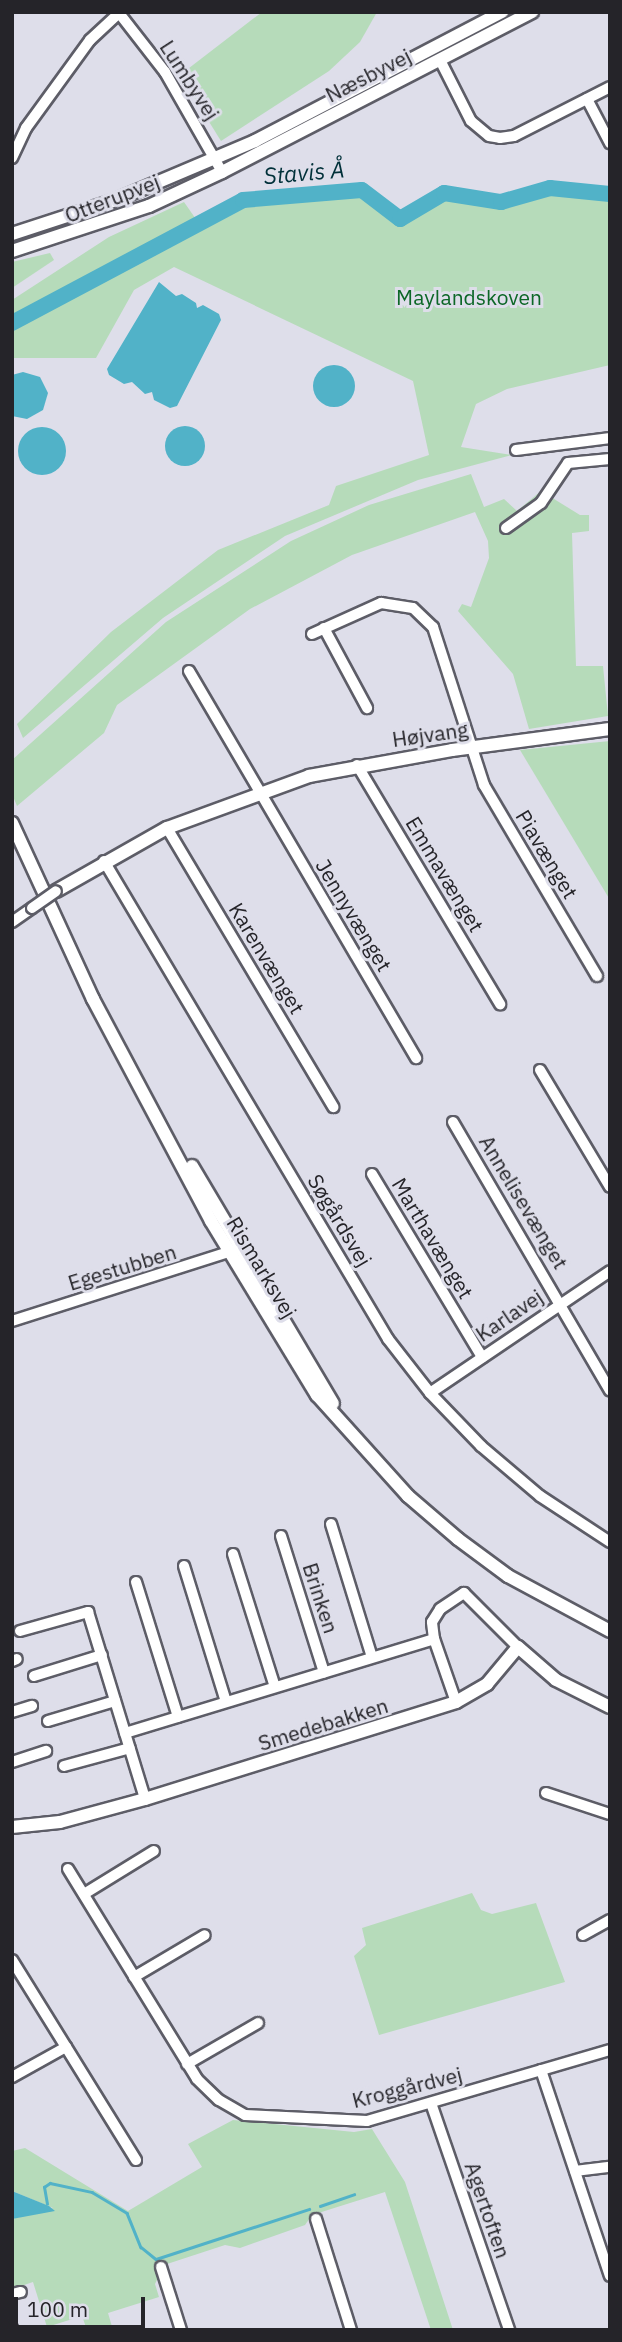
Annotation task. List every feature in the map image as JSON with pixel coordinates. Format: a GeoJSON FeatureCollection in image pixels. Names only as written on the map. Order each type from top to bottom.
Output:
{"type":"FeatureCollection","features":[{"type":"Feature","properties":{"kind":"main road","name":"Næsbyvej"},"geometry":{"type":"LineString","coordinates":[[216,158],[502,12]]}},
{"type":"Feature","properties":{"kind":"main road","name":"Næsbyvej"},"geometry":{"type":"LineString","coordinates":[[222,172],[532,12]]}},
{"type":"Feature","properties":{"kind":"main road","name":"Otterupvej"},"geometry":{"type":"LineString","coordinates":[[12,234],[61,221],[216,158]]}},
{"type":"Feature","properties":{"kind":"main road","name":"Otterupvej"},"geometry":{"type":"LineString","coordinates":[[12,251],[149,206],[222,172]]}},
{"type":"Feature","properties":{"kind":"main road","name":"Højvang"},"geometry":{"type":"LineString","coordinates":[[56,891],[104,861],[167,828],[258,791],[357,765],[610,729]]}},
{"type":"Feature","properties":{"kind":"main road","name":"Rismarksvej"},"geometry":{"type":"LineString","coordinates":[[12,823],[93,999],[317,1395],[408,1496],[458,1539],[508,1576],[610,1631]]}},
{"type":"Feature","properties":{"kind":"main road","name":"Smedebakken"},"geometry":{"type":"LineString","coordinates":[[12,1828],[60,1822],[145,1800],[456,1702],[487,1684],[519,1647]]}},
{"type":"Feature","properties":{"kind":"main road"},"geometry":{"type":"LineString","coordinates":[[519,1647],[556,1680],[610,1707]]}},
{"type":"Feature","properties":{"kind":"street","name":"Lumbyvej"},"geometry":{"type":"LineString","coordinates":[[12,158],[26,128],[90,40],[120,13],[165,72],[222,172]]}},
{"type":"Feature","properties":{"kind":"street"},"geometry":{"type":"LineString","coordinates":[[440,60],[471,121],[489,136],[514,136],[610,87]]}},
{"type":"Feature","properties":{"kind":"street"},"geometry":{"type":"LineString","coordinates":[[587,99],[610,143]]}},
{"type":"Feature","properties":{"kind":"street"},"geometry":{"type":"LineString","coordinates":[[516,450],[610,438]]}},
{"type":"Feature","properties":{"kind":"street"},"geometry":{"type":"LineString","coordinates":[[506,527],[541,503],[568,463],[610,459]]}},
{"type":"Feature","properties":{"kind":"street","name":"Piavænget"},"geometry":{"type":"LineString","coordinates":[[312,634],[381,603],[413,608],[426,619],[440,640],[484,785],[597,976]]}},
{"type":"Feature","properties":{"kind":"street"},"geometry":{"type":"LineString","coordinates":[[324,628],[367,708]]}},
{"type":"Feature","properties":{"kind":"street"},"geometry":{"type":"LineString","coordinates":[[188,671],[258,791]]}},
{"type":"Feature","properties":{"kind":"street","name":"Emmavænget"},"geometry":{"type":"LineString","coordinates":[[357,765],[500,1004]]}},
{"type":"Feature","properties":{"kind":"street","name":"Jennyvænget"},"geometry":{"type":"LineString","coordinates":[[258,791],[416,1058]]}},
{"type":"Feature","properties":{"kind":"street","name":"Karenvænget"},"geometry":{"type":"LineString","coordinates":[[167,828],[333,1107]]}},
{"type":"Feature","properties":{"kind":"street","name":"Søgårdsvej"},"geometry":{"type":"LineString","coordinates":[[104,861],[388,1339],[430,1393],[481,1446],[540,1496],[610,1542]]}},
{"type":"Feature","properties":{"kind":"street","name":"Højvang"},"geometry":{"type":"LineString","coordinates":[[12,922],[56,891]]}},
{"type":"Feature","properties":{"kind":"street"},"geometry":{"type":"LineString","coordinates":[[540,1070],[610,1186]]}},
{"type":"Feature","properties":{"kind":"street","name":"Annelisevænget"},"geometry":{"type":"LineString","coordinates":[[453,1122],[562,1303],[610,1391]]}},
{"type":"Feature","properties":{"kind":"street","name":"Marthavænget"},"geometry":{"type":"LineString","coordinates":[[372,1174],[482,1357]]}},
{"type":"Feature","properties":{"kind":"street","name":"Egestubben"},"geometry":{"type":"LineString","coordinates":[[12,1321],[235,1250]]}},
{"type":"Feature","properties":{"kind":"street","name":"Karlavej"},"geometry":{"type":"LineString","coordinates":[[430,1393],[610,1271]]}},
{"type":"Feature","properties":{"kind":"street","name":"Brinken"},"geometry":{"type":"LineString","coordinates":[[331,1524],[372,1657]]}},
{"type":"Feature","properties":{"kind":"street","name":"Brinken"},"geometry":{"type":"LineString","coordinates":[[281,1536],[324,1672]]}},
{"type":"Feature","properties":{"kind":"street"},"geometry":{"type":"LineString","coordinates":[[233,1554],[275,1687]]}},
{"type":"Feature","properties":{"kind":"street"},"geometry":{"type":"LineString","coordinates":[[184,1566],[226,1702]]}},
{"type":"Feature","properties":{"kind":"street"},"geometry":{"type":"LineString","coordinates":[[136,1582],[178,1717]]}},
{"type":"Feature","properties":{"kind":"street"},"geometry":{"type":"LineString","coordinates":[[456,1702],[434,1639],[432,1622],[436,1616],[464,1593],[519,1647]]}},
{"type":"Feature","properties":{"kind":"street"},"geometry":{"type":"LineString","coordinates":[[20,1631],[88,1612],[145,1800]]}},
{"type":"Feature","properties":{"kind":"street"},"geometry":{"type":"LineString","coordinates":[[125,1733],[434,1639]]}},
{"type":"Feature","properties":{"kind":"street"},"geometry":{"type":"LineString","coordinates":[[34,1676],[102,1655]]}},
{"type":"Feature","properties":{"kind":"street"},"geometry":{"type":"LineString","coordinates":[[48,1721],[116,1701]]}},
{"type":"Feature","properties":{"kind":"street"},"geometry":{"type":"LineString","coordinates":[[12,1712],[32,1706]]}},
{"type":"Feature","properties":{"kind":"street"},"geometry":{"type":"LineString","coordinates":[[64,1766],[130,1748]]}},
{"type":"Feature","properties":{"kind":"street"},"geometry":{"type":"LineString","coordinates":[[12,1762],[46,1751]]}},
{"type":"Feature","properties":{"kind":"street"},"geometry":{"type":"LineString","coordinates":[[546,1793],[610,1814]]}},
{"type":"Feature","properties":{"kind":"street"},"geometry":{"type":"LineString","coordinates":[[84,1894],[154,1851]]}},
{"type":"Feature","properties":{"kind":"street","name":"Kroggårdvej"},"geometry":{"type":"LineString","coordinates":[[68,1869],[187,2064],[219,2100],[258,2118],[367,2122],[610,2050]]}},
{"type":"Feature","properties":{"kind":"street"},"geometry":{"type":"LineString","coordinates":[[583,1936],[610,1920]]}},
{"type":"Feature","properties":{"kind":"street"},"geometry":{"type":"LineString","coordinates":[[134,1977],[205,1935]]}},
{"type":"Feature","properties":{"kind":"street"},"geometry":{"type":"LineString","coordinates":[[13,1962],[136,2160]]}},
{"type":"Feature","properties":{"kind":"street"},"geometry":{"type":"LineString","coordinates":[[187,2064],[258,2023]]}},
{"type":"Feature","properties":{"kind":"street"},"geometry":{"type":"LineString","coordinates":[[12,2077],[66,2047]]}},
{"type":"Feature","properties":{"kind":"street"},"geometry":{"type":"LineString","coordinates":[[541,2070],[610,2276]]}},
{"type":"Feature","properties":{"kind":"street","name":"Agertoften"},"geometry":{"type":"LineString","coordinates":[[431,2103],[509,2330]]}},
{"type":"Feature","properties":{"kind":"street"},"geometry":{"type":"LineString","coordinates":[[575,2171],[610,2167]]}},
{"type":"Feature","properties":{"kind":"street"},"geometry":{"type":"LineString","coordinates":[[316,2218],[351,2330]]}},
{"type":"Feature","properties":{"kind":"street"},"geometry":{"type":"LineString","coordinates":[[161,2267],[181,2330]]}},
{"type":"Feature","properties":{"kind":"green space"},"geometry":{"type":"Polygon","coordinates":[[[262,12],[377,12],[360,42],[329,71],[221,141],[180,75],[262,12]]]}},
{"type":"Feature","properties":{"kind":"green space","name":"Maylandskoven"},"geometry":{"type":"Polygon","coordinates":[[[550,188],[610,194],[610,365],[507,389],[476,404],[461,447],[512,455],[418,480],[285,536],[163,618],[23,738],[17,724],[111,632],[218,550],[329,505],[336,486],[429,455],[413,381],[174,267],[134,290],[96,358],[12,358],[12,300],[109,237],[184,202],[200,225],[243,200],[302,198],[351,189],[362,190],[400,219],[444,193],[501,202],[550,188]]]}},
{"type":"Feature","properties":{"kind":"green space"},"geometry":{"type":"Polygon","coordinates":[[[50,253],[54,260],[12,288],[12,262],[50,253]]]}},
{"type":"Feature","properties":{"kind":"green space"},"geometry":{"type":"Polygon","coordinates":[[[471,474],[484,507],[504,499],[517,511],[541,491],[580,515],[589,515],[589,531],[572,533],[576,666],[603,666],[608,716],[529,729],[513,674],[458,611],[462,604],[471,607],[489,558],[488,541],[475,512],[352,555],[250,609],[117,705],[104,733],[17,806],[12,794],[12,760],[166,622],[291,541],[369,505],[471,474]]]}},
{"type":"Feature","properties":{"kind":"green space"},"geometry":{"type":"Polygon","coordinates":[[[610,741],[610,900],[520,750],[610,741]]]}},
{"type":"Feature","properties":{"kind":"green space"},"geometry":{"type":"Polygon","coordinates":[[[472,1893],[481,1910],[492,1914],[536,1903],[565,1982],[379,2035],[354,1956],[366,1945],[362,1928],[472,1893]]]}},
{"type":"Feature","properties":{"kind":"green space"},"geometry":{"type":"Polygon","coordinates":[[[233,2120],[354,2132],[372,2129],[405,2182],[453,2330],[431,2330],[385,2192],[312,2215],[305,2225],[240,2248],[225,2245],[164,2265],[155,2284],[159,2297],[108,2313],[113,2330],[87,2330],[82,2316],[47,2327],[33,2282],[12,2289],[12,2219],[53,2208],[12,2191],[12,2151],[25,2148],[128,2211],[202,2167],[188,2144],[233,2120]]]}},
{"type":"Feature","properties":{"kind":"water"},"geometry":{"type":"Polygon","coordinates":[[[159,282],[176,296],[182,294],[196,303],[197,308],[203,305],[219,314],[221,320],[177,406],[170,408],[154,400],[152,392],[145,394],[132,382],[124,384],[109,375],[107,369],[159,282]]]}},
{"type":"Feature","properties":{"kind":"water"},"geometry":{"type":"Polygon","coordinates":[[[334,365],[349,371],[355,386],[349,401],[334,407],[319,401],[313,386],[319,371],[334,365]]]}},
{"type":"Feature","properties":{"kind":"water"},"geometry":{"type":"Polygon","coordinates":[[[23,372],[40,377],[48,393],[43,410],[27,419],[12,416],[12,375],[23,372]]]}},
{"type":"Feature","properties":{"kind":"water"},"geometry":{"type":"Polygon","coordinates":[[[185,426],[199,432],[205,446],[199,460],[185,466],[171,460],[165,446],[171,432],[185,426]]]}},
{"type":"Feature","properties":{"kind":"water"},"geometry":{"type":"Polygon","coordinates":[[[42,427],[59,434],[66,451],[59,468],[42,475],[25,468],[18,451],[25,434],[42,427]]]}},
{"type":"Feature","properties":{"kind":"water"},"geometry":{"type":"Polygon","coordinates":[[[12,2191],[49,2206],[55,2211],[12,2219],[12,2191]]]}},
{"type":"Feature","properties":{"kind":"waterway","name":"Stavis Å"},"geometry":{"type":"LineString","coordinates":[[12,323],[243,200],[362,190],[400,219],[444,193],[501,202],[550,188],[610,194]]}},
{"type":"Feature","properties":{"kind":"waterway"},"geometry":{"type":"LineString","coordinates":[[47,2204],[44,2187],[50,2183],[92,2192],[127,2213],[141,2247],[156,2259],[309,2209]]}},
{"type":"Feature","properties":{"kind":"waterway"},"geometry":{"type":"LineString","coordinates":[[320,2206],[354,2194]]}}]}
